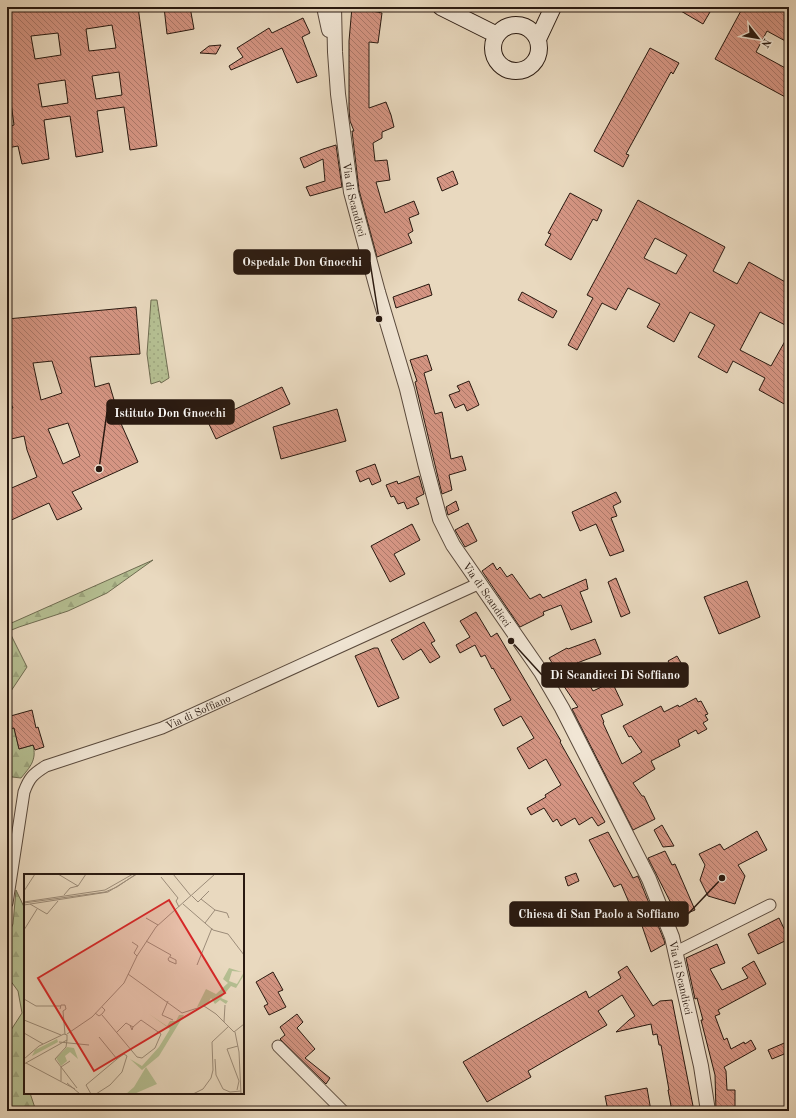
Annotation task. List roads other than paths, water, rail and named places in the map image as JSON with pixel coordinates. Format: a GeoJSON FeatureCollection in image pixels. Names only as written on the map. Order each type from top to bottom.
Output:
{"type":"FeatureCollection","features":[{"type":"Feature","properties":{"kind":"main road"},"geometry":{"type":"LineString","coordinates":[[441,7],[497,35]]}},
{"type":"Feature","properties":{"kind":"main road"},"geometry":{"type":"LineString","coordinates":[[519,25],[532,30],[538,39],[540,52],[531,66],[524,70],[513,71],[502,66],[497,61],[493,47],[497,35],[508,26],[519,25],[539,16],[549,7]]}},
{"type":"Feature","properties":{"kind":"main road"},"geometry":{"type":"LineString","coordinates":[[538,39],[553,7]]}},
{"type":"Feature","properties":{"kind":"street","name":"Via di Scandicci"},"geometry":{"type":"LineString","coordinates":[[324,7],[335,52]]}},
{"type":"Feature","properties":{"kind":"street","name":"Via di Scandicci"},"geometry":{"type":"LineString","coordinates":[[334,7],[338,94],[351,192],[376,285],[408,389],[440,519],[453,545],[537,666],[562,708],[649,879],[662,910],[676,952],[701,1066],[708,1111]]}},
{"type":"Feature","properties":{"kind":"street","name":"Via di Soffiano"},"geometry":{"type":"LineString","coordinates":[[7,903],[24,792],[31,777],[46,766],[162,728],[480,583]]}},
{"type":"Feature","properties":{"kind":"street"},"geometry":{"type":"LineString","coordinates":[[676,952],[770,904]]}},
{"type":"Feature","properties":{"kind":"street"},"geometry":{"type":"LineString","coordinates":[[278,1046],[343,1111]]}},
{"type":"Feature","properties":{"kind":"place","name":"Ospedale Don Gnocchi"},"geometry":{"type":"Point","coordinates":[379,319]}},
{"type":"Feature","properties":{"kind":"place","name":"Istituto Don Gnocchi"},"geometry":{"type":"Point","coordinates":[99,469]}},
{"type":"Feature","properties":{"kind":"place","name":"Di Scandicci Di Soffiano"},"geometry":{"type":"Point","coordinates":[511,641]}},
{"type":"Feature","properties":{"kind":"place","name":"Chiesa di San Paolo a Soffiano"},"geometry":{"type":"Point","coordinates":[722,878]}}]}
